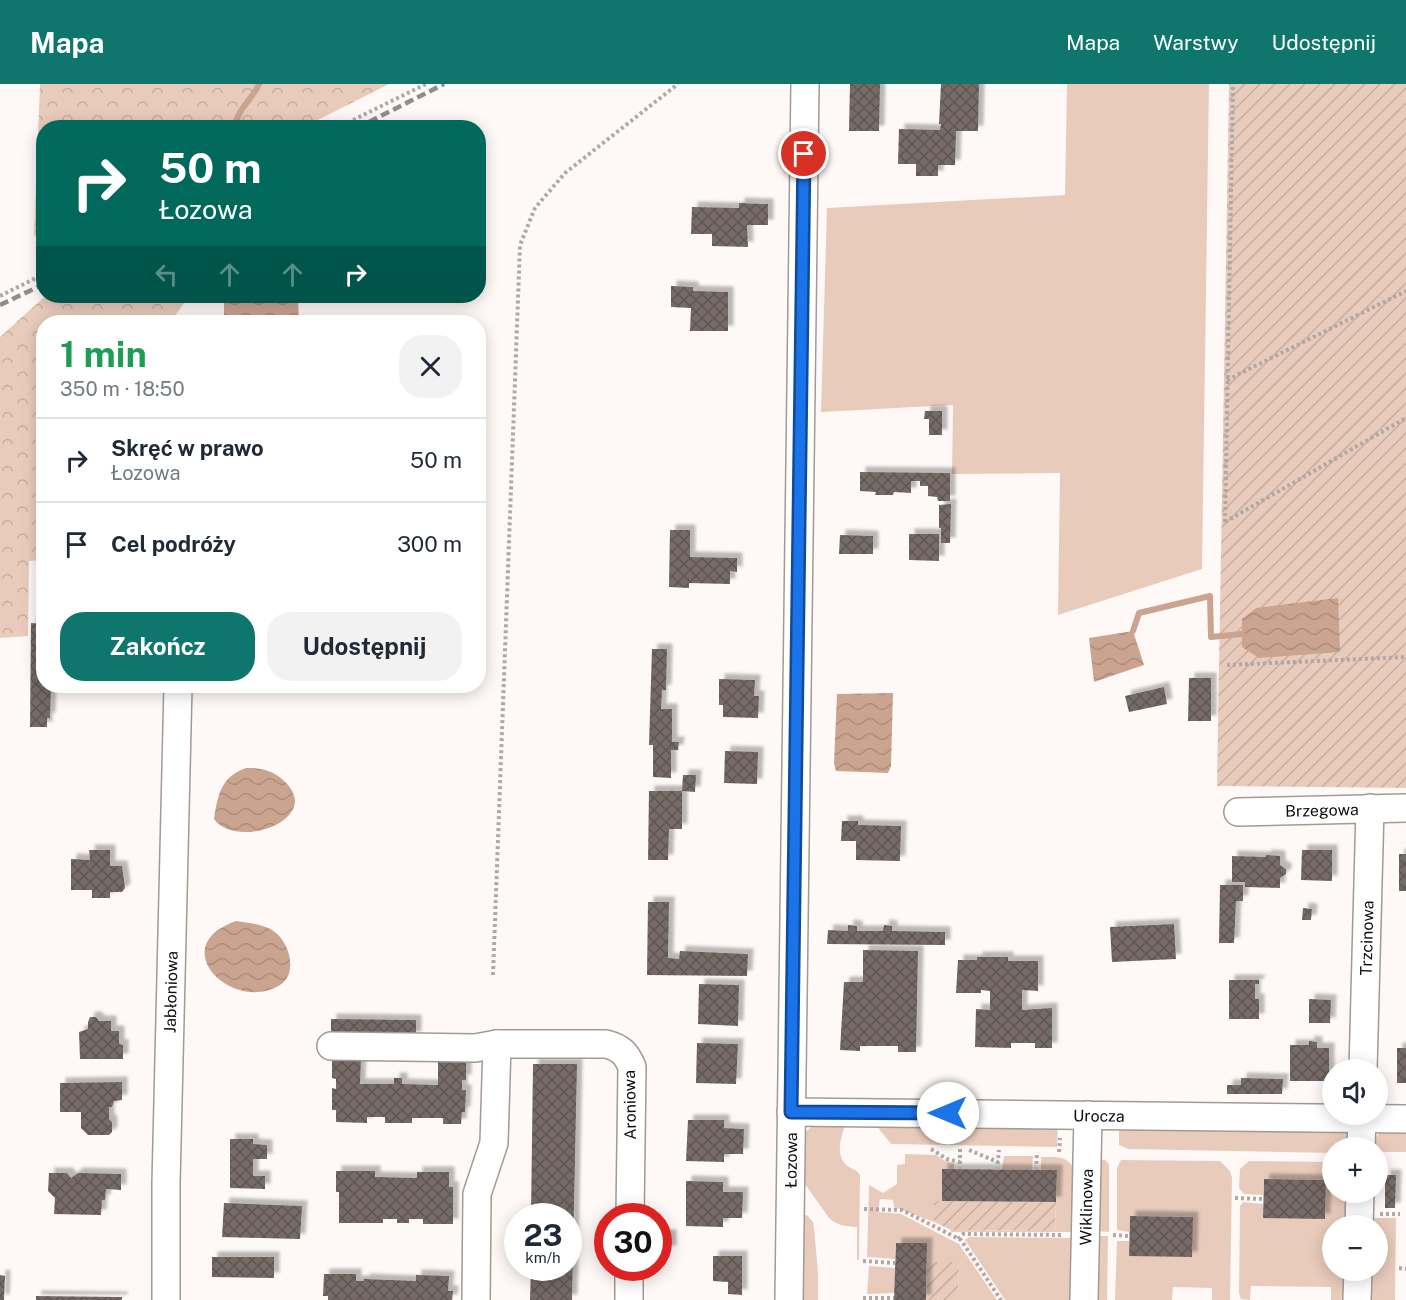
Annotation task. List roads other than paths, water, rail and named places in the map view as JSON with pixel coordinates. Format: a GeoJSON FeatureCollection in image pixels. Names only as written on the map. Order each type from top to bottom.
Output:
{"type":"FeatureCollection","features":[{"type":"Feature","properties":{"kind":"street","name":"Łozowa"},"geometry":{"type":"LineString","coordinates":[[789,1300],[805,84]]}},
{"type":"Feature","properties":{"kind":"street","name":"Jabłoniowa"},"geometry":{"type":"LineString","coordinates":[[166,1300],[178,693]]}},
{"type":"Feature","properties":{"kind":"street","name":"Trzcinowa"},"geometry":{"type":"LineString","coordinates":[[1363,1059],[1370,808]]}},
{"type":"Feature","properties":{"kind":"street","name":"Brzegowa"},"geometry":{"type":"LineString","coordinates":[[1238,812],[1406,808]]}},
{"type":"Feature","properties":{"kind":"street","name":"Aroniowa"},"geometry":{"type":"LineString","coordinates":[[331,1046],[476,1048],[497,1044],[606,1044],[619,1048],[627,1056],[632,1067],[630,1203]]}},
{"type":"Feature","properties":{"kind":"street"},"geometry":{"type":"LineString","coordinates":[[476,1300],[477,1194],[494,1143],[497,1044]]}},
{"type":"Feature","properties":{"kind":"street","name":"Urocza"},"geometry":{"type":"LineString","coordinates":[[791,1112],[1322,1116]]}},
{"type":"Feature","properties":{"kind":"street","name":"Wiklinowa"},"geometry":{"type":"LineString","coordinates":[[1084,1300],[1088,1115]]}},
{"type":"Feature","properties":{"kind":"street","name":"Urocza"},"geometry":{"type":"LineString","coordinates":[[1388,1118],[1406,1119]]}},
{"type":"Feature","properties":{"kind":"street"},"geometry":{"type":"LineString","coordinates":[[629,1281],[629,1300]]}},
{"type":"Feature","properties":{"kind":"street"},"geometry":{"type":"LineString","coordinates":[[1357,1300],[1358,1281]]}},
{"type":"Feature","properties":{"kind":"water"},"geometry":{"type":"Polygon","coordinates":[[[224,303],[298,303],[299,315],[224,315],[224,303]]]}},
{"type":"Feature","properties":{"kind":"water"},"geometry":{"type":"Polygon","coordinates":[[[1338,598],[1340,652],[1259,658],[1242,647],[1242,619],[1256,608],[1338,598]]]}},
{"type":"Feature","properties":{"kind":"water"},"geometry":{"type":"Polygon","coordinates":[[[1133,631],[1144,665],[1094,682],[1089,638],[1133,631]]]}},
{"type":"Feature","properties":{"kind":"water"},"geometry":{"type":"Polygon","coordinates":[[[893,693],[891,766],[888,773],[836,771],[834,764],[837,694],[893,693]]]}},
{"type":"Feature","properties":{"kind":"water"},"geometry":{"type":"Polygon","coordinates":[[[246,768],[271,772],[289,786],[295,798],[295,805],[286,819],[266,829],[242,832],[221,826],[214,819],[222,788],[231,776],[246,768]]]}},
{"type":"Feature","properties":{"kind":"water"},"geometry":{"type":"Polygon","coordinates":[[[236,921],[268,928],[283,941],[290,957],[290,965],[286,980],[280,985],[262,992],[243,991],[213,974],[206,960],[206,946],[215,932],[236,921]]]}},
{"type":"Feature","properties":{"kind":"waterway"},"geometry":{"type":"LineString","coordinates":[[237,120],[259,84]]}},
{"type":"Feature","properties":{"kind":"waterway"},"geometry":{"type":"LineString","coordinates":[[1133,631],[1139,613],[1210,596],[1211,637],[1242,634]]}},
{"type":"Feature","properties":{"kind":"railway"},"geometry":{"type":"LineString","coordinates":[[373,120],[444,84]]}},
{"type":"Feature","properties":{"kind":"railway"},"geometry":{"type":"LineString","coordinates":[[0,305],[36,288]]}}]}
